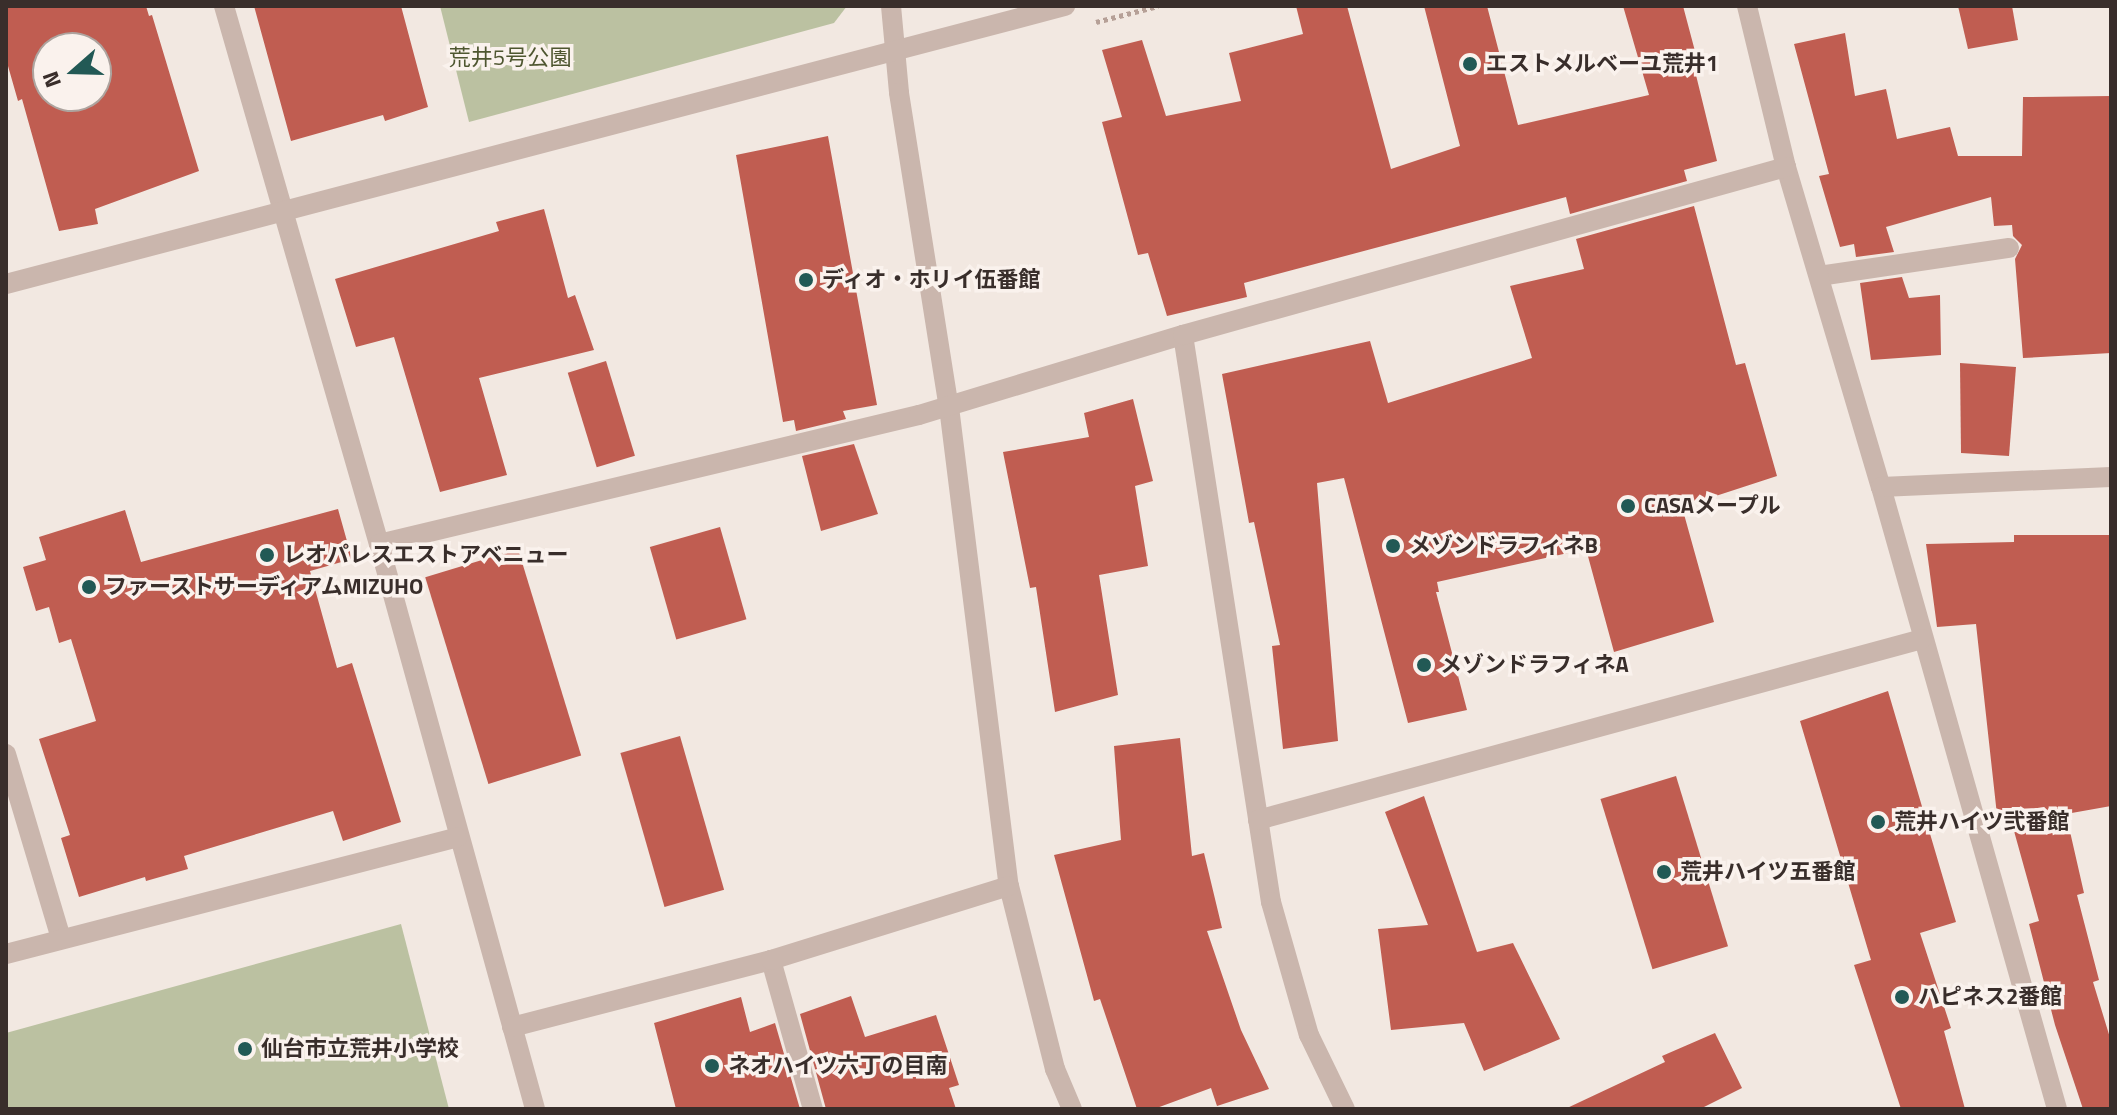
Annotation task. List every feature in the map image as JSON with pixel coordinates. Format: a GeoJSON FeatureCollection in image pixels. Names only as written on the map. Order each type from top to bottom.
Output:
{"type":"FeatureCollection","features":[{"type":"Feature","properties":{"kind":"street"},"geometry":{"type":"LineString","coordinates":[[224,6],[379,544],[457,837],[535,1109]]}},
{"type":"Feature","properties":{"kind":"street"},"geometry":{"type":"LineString","coordinates":[[891,6],[949,407],[1009,886],[1055,1069],[1072,1109]]}},
{"type":"Feature","properties":{"kind":"street"},"geometry":{"type":"LineString","coordinates":[[6,284],[1065,6]]}},
{"type":"Feature","properties":{"kind":"street"},"geometry":{"type":"LineString","coordinates":[[1747,6],[1786,167],[1881,487],[2057,1109]]}},
{"type":"Feature","properties":{"kind":"street"},"geometry":{"type":"LineString","coordinates":[[379,544],[949,407],[1183,335],[1786,167]]}},
{"type":"Feature","properties":{"kind":"street"},"geometry":{"type":"LineString","coordinates":[[1819,276],[2009,248]]}},
{"type":"Feature","properties":{"kind":"street"},"geometry":{"type":"LineString","coordinates":[[1183,335],[1271,902],[1309,1035],[1345,1109]]}},
{"type":"Feature","properties":{"kind":"street"},"geometry":{"type":"LineString","coordinates":[[1881,487],[2111,477]]}},
{"type":"Feature","properties":{"kind":"street"},"geometry":{"type":"LineString","coordinates":[[1258,820],[1922,639]]}},
{"type":"Feature","properties":{"kind":"street"},"geometry":{"type":"LineString","coordinates":[[6,754],[61,939]]}},
{"type":"Feature","properties":{"kind":"street"},"geometry":{"type":"LineString","coordinates":[[6,954],[457,837]]}},
{"type":"Feature","properties":{"kind":"street"},"geometry":{"type":"LineString","coordinates":[[512,1027],[771,960],[1009,886]]}},
{"type":"Feature","properties":{"kind":"street"},"geometry":{"type":"LineString","coordinates":[[771,960],[813,1109]]}},
{"type":"Feature","properties":{"kind":"path"},"geometry":{"type":"LineString","coordinates":[[1083,25],[1158,6]]}},
{"type":"Feature","properties":{"kind":"green space","name":"荒井5号公園"},"geometry":{"type":"Polygon","coordinates":[[[440,6],[847,6],[834,23],[469,122],[440,6]]]}},
{"type":"Feature","properties":{"kind":"green space","name":"仙台市立荒井小学校"},"geometry":{"type":"Polygon","coordinates":[[[401,924],[449,1109],[6,1109],[6,1033],[401,924]]]}},
{"type":"Feature","properties":{"kind":"building"},"geometry":{"type":"Polygon","coordinates":[[[6,6],[146,6],[149,16],[152,15],[199,171],[95,209],[98,224],[59,231],[22,99],[18,101],[6,59],[6,6]]]}},
{"type":"Feature","properties":{"kind":"building"},"geometry":{"type":"Polygon","coordinates":[[[254,6],[401,6],[428,107],[385,121],[383,115],[291,141],[254,6]]]}},
{"type":"Feature","properties":{"kind":"building"},"geometry":{"type":"Polygon","coordinates":[[[1296,6],[1347,6],[1391,169],[1460,146],[1424,6],[1487,6],[1518,125],[1649,95],[1623,6],[1683,6],[1700,70],[1695,71],[1717,161],[1684,170],[1687,181],[1570,214],[1566,197],[1244,283],[1247,297],[1167,316],[1148,253],[1138,255],[1102,122],[1122,117],[1102,50],[1142,40],[1166,116],[1241,101],[1229,53],[1303,34],[1296,6]]]}},
{"type":"Feature","properties":{"kind":"building"},"geometry":{"type":"Polygon","coordinates":[[[1958,6],[2012,6],[2018,40],[1968,49],[1958,6]]]}},
{"type":"Feature","properties":{"kind":"building"},"geometry":{"type":"Polygon","coordinates":[[[1845,33],[1855,96],[1886,89],[1897,139],[1950,127],[1958,156],[2022,156],[2023,97],[2111,96],[2111,353],[2023,358],[2015,259],[2022,245],[2013,236],[2012,225],[1994,226],[1991,197],[1886,227],[1894,252],[1856,257],[1854,244],[1840,247],[1819,176],[1829,174],[1794,44],[1845,33]]]}},
{"type":"Feature","properties":{"kind":"building","name":"ディオ・ホリイ伍番館"},"geometry":{"type":"Polygon","coordinates":[[[828,136],[877,405],[843,411],[846,419],[796,431],[794,420],[783,422],[736,155],[828,136]]]}},
{"type":"Feature","properties":{"kind":"building"},"geometry":{"type":"Polygon","coordinates":[[[1694,206],[1736,365],[1745,363],[1777,476],[1682,507],[1714,622],[1614,652],[1586,549],[1437,582],[1439,592],[1436,592],[1467,710],[1408,723],[1344,478],[1317,483],[1338,741],[1283,749],[1272,646],[1280,645],[1254,522],[1249,523],[1222,374],[1370,341],[1388,403],[1532,358],[1510,286],[1584,269],[1576,239],[1694,206]]]}},
{"type":"Feature","properties":{"kind":"building"},"geometry":{"type":"Polygon","coordinates":[[[544,209],[568,298],[575,295],[594,350],[479,378],[507,475],[440,492],[394,337],[356,347],[335,279],[499,231],[496,222],[544,209]]]}},
{"type":"Feature","properties":{"kind":"building"},"geometry":{"type":"Polygon","coordinates":[[[1902,277],[1909,298],[1940,295],[1941,355],[1871,360],[1860,283],[1902,277]]]}},
{"type":"Feature","properties":{"kind":"building"},"geometry":{"type":"Polygon","coordinates":[[[606,361],[635,456],[597,467],[568,373],[606,361]]]}},
{"type":"Feature","properties":{"kind":"building"},"geometry":{"type":"Polygon","coordinates":[[[1960,363],[2016,367],[2009,456],[1961,453],[1960,363]]]}},
{"type":"Feature","properties":{"kind":"building"},"geometry":{"type":"Polygon","coordinates":[[[1133,399],[1153,481],[1135,486],[1148,566],[1099,575],[1118,695],[1055,712],[1036,587],[1030,588],[1003,452],[1089,437],[1084,413],[1133,399]]]}},
{"type":"Feature","properties":{"kind":"building"},"geometry":{"type":"Polygon","coordinates":[[[854,444],[878,514],[821,531],[802,456],[854,444]]]}},
{"type":"Feature","properties":{"kind":"building"},"geometry":{"type":"Polygon","coordinates":[[[338,509],[352,559],[310,571],[337,668],[352,663],[401,822],[343,841],[333,811],[184,856],[188,869],[146,881],[145,877],[79,897],[61,838],[70,835],[39,739],[96,721],[71,639],[59,643],[49,607],[36,611],[23,567],[46,560],[39,537],[125,510],[141,562],[338,509]]]}},
{"type":"Feature","properties":{"kind":"building"},"geometry":{"type":"Polygon","coordinates":[[[720,527],[746,619],[676,639],[650,547],[720,527]]]}},
{"type":"Feature","properties":{"kind":"building"},"geometry":{"type":"Polygon","coordinates":[[[2014,535],[2111,535],[2111,806],[2066,814],[2084,893],[2077,895],[2099,980],[2093,982],[2111,1041],[2111,1109],[2083,1109],[2055,1025],[2029,924],[2039,921],[2009,813],[1997,815],[1976,624],[1937,627],[1926,544],[2014,542],[2014,535]]]}},
{"type":"Feature","properties":{"kind":"building"},"geometry":{"type":"Polygon","coordinates":[[[518,549],[581,756],[488,784],[425,577],[518,549]]]}},
{"type":"Feature","properties":{"kind":"building","name":"荒井ハイツ弐番館"},"geometry":{"type":"Polygon","coordinates":[[[1888,691],[1956,922],[1920,933],[1951,1028],[1944,1031],[1965,1109],[1901,1109],[1854,965],[1871,960],[1800,721],[1888,691]]]}},
{"type":"Feature","properties":{"kind":"building"},"geometry":{"type":"Polygon","coordinates":[[[680,736],[724,890],[665,907],[620,753],[680,736]]]}},
{"type":"Feature","properties":{"kind":"building"},"geometry":{"type":"Polygon","coordinates":[[[1180,738],[1192,856],[1204,853],[1222,928],[1207,931],[1241,1030],[1269,1089],[1217,1106],[1211,1088],[1154,1109],[1137,1109],[1100,999],[1094,1001],[1054,855],[1121,840],[1114,746],[1180,738]]]}},
{"type":"Feature","properties":{"kind":"building","name":"荒井ハイツ五番館"},"geometry":{"type":"Polygon","coordinates":[[[1676,776],[1728,946],[1652,969],[1600,799],[1676,776]]]}},
{"type":"Feature","properties":{"kind":"building"},"geometry":{"type":"Polygon","coordinates":[[[1424,796],[1477,952],[1513,943],[1560,1039],[1484,1071],[1464,1023],[1391,1030],[1378,929],[1428,925],[1385,812],[1424,796]]]}},
{"type":"Feature","properties":{"kind":"building"},"geometry":{"type":"Polygon","coordinates":[[[851,996],[865,1037],[936,1015],[959,1085],[949,1088],[956,1109],[826,1109],[800,1014],[851,996]]]}},
{"type":"Feature","properties":{"kind":"building","name":"ネオハイツ六丁の目南"},"geometry":{"type":"Polygon","coordinates":[[[741,997],[750,1032],[775,1023],[800,1109],[676,1109],[654,1023],[741,997]]]}},
{"type":"Feature","properties":{"kind":"building"},"geometry":{"type":"Polygon","coordinates":[[[1715,1033],[1742,1088],[1700,1109],[1565,1109],[1665,1062],[1662,1056],[1715,1033]]]}},
{"type":"Feature","properties":{"kind":"place","name":"エストメルベーユ荒井1"},"geometry":{"type":"Point","coordinates":[1470,64]}},
{"type":"Feature","properties":{"kind":"place","name":"ディオ・ホリイ伍番館"},"geometry":{"type":"Point","coordinates":[806,280]}},
{"type":"Feature","properties":{"kind":"place","name":"CASAメープル"},"geometry":{"type":"Point","coordinates":[1628,506]}},
{"type":"Feature","properties":{"kind":"place","name":"メゾンドラフィネB"},"geometry":{"type":"Point","coordinates":[1393,546]}},
{"type":"Feature","properties":{"kind":"place","name":"レオパレスエストアベニュー"},"geometry":{"type":"Point","coordinates":[267,555]}},
{"type":"Feature","properties":{"kind":"place","name":"ファーストサーディアムMIZUHO"},"geometry":{"type":"Point","coordinates":[89,587]}},
{"type":"Feature","properties":{"kind":"place","name":"メゾンドラフィネA"},"geometry":{"type":"Point","coordinates":[1424,665]}},
{"type":"Feature","properties":{"kind":"place","name":"荒井ハイツ弐番館"},"geometry":{"type":"Point","coordinates":[1878,822]}},
{"type":"Feature","properties":{"kind":"place","name":"荒井ハイツ五番館"},"geometry":{"type":"Point","coordinates":[1664,872]}},
{"type":"Feature","properties":{"kind":"place","name":"ハピネス2番館"},"geometry":{"type":"Point","coordinates":[1902,997]}},
{"type":"Feature","properties":{"kind":"place","name":"仙台市立荒井小学校"},"geometry":{"type":"Point","coordinates":[245,1049]}},
{"type":"Feature","properties":{"kind":"place","name":"ネオハイツ六丁の目南"},"geometry":{"type":"Point","coordinates":[712,1066]}}]}
